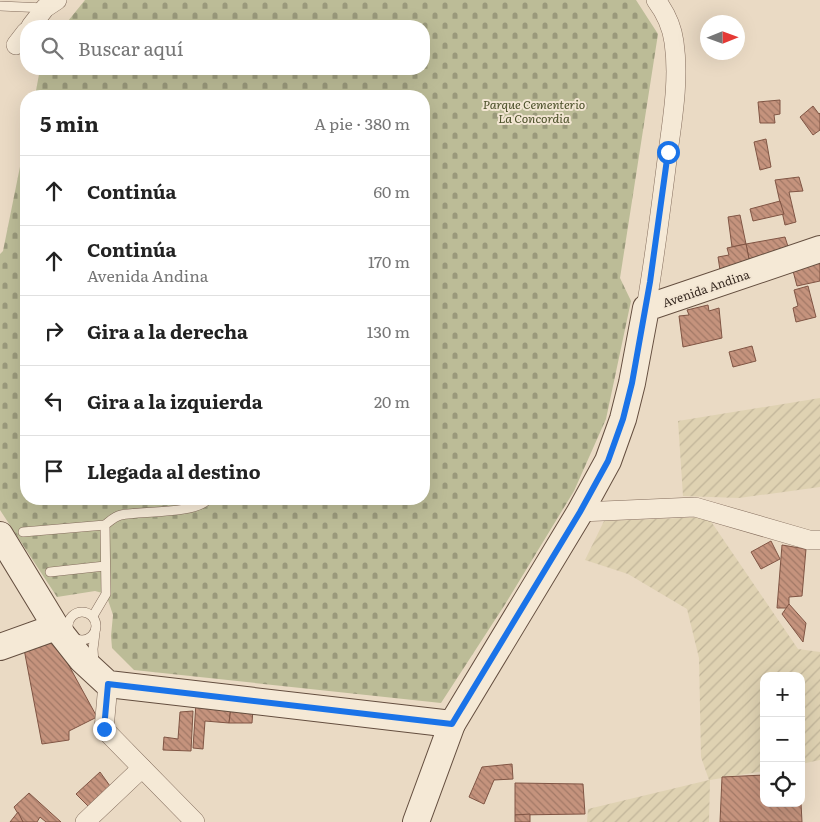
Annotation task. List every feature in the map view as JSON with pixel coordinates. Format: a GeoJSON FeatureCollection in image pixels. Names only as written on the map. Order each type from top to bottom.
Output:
{"type":"FeatureCollection","features":[{"type":"Feature","properties":{"kind":"street"},"geometry":{"type":"LineString","coordinates":[[646,308],[677,74],[674,40],[666,14],[656,0]]}},
{"type":"Feature","properties":{"kind":"street"},"geometry":{"type":"LineString","coordinates":[[36,20],[51,4]]}},
{"type":"Feature","properties":{"kind":"street","name":"Avenida Andina"},"geometry":{"type":"LineString","coordinates":[[416,822],[452,724],[580,512],[608,461],[623,419],[632,383],[646,308],[820,249]]}},
{"type":"Feature","properties":{"kind":"street"},"geometry":{"type":"LineString","coordinates":[[580,512],[695,507],[809,540],[820,540]]}},
{"type":"Feature","properties":{"kind":"street"},"geometry":{"type":"LineString","coordinates":[[12,533],[67,627],[82,660],[101,678],[452,724]]}},
{"type":"Feature","properties":{"kind":"street"},"geometry":{"type":"LineString","coordinates":[[0,647],[67,627]]}},
{"type":"Feature","properties":{"kind":"street"},"geometry":{"type":"LineString","coordinates":[[101,678],[104,729],[195,822]]}},
{"type":"Feature","properties":{"kind":"street"},"geometry":{"type":"LineString","coordinates":[[85,822],[142,768]]}},
{"type":"Feature","properties":{"kind":"lane"},"geometry":{"type":"LineString","coordinates":[[0,6],[51,4]]}},
{"type":"Feature","properties":{"kind":"lane"},"geometry":{"type":"LineString","coordinates":[[12,533],[105,525],[119,515],[183,509],[198,505]]}},
{"type":"Feature","properties":{"kind":"lane"},"geometry":{"type":"LineString","coordinates":[[93,616],[106,594],[105,525]]}},
{"type":"Feature","properties":{"kind":"lane"},"geometry":{"type":"LineString","coordinates":[[50,572],[105,566]]}},
{"type":"Feature","properties":{"kind":"lane"},"geometry":{"type":"LineString","coordinates":[[95,633],[84,640],[67,627],[75,613],[84,611],[93,616],[97,624],[93,649],[101,678]]}},
{"type":"Feature","properties":{"kind":"shaded area"},"geometry":{"type":"Polygon","coordinates":[[[820,398],[820,487],[739,498],[683,496],[678,421],[820,398]]]}},
{"type":"Feature","properties":{"kind":"shaded area"},"geometry":{"type":"Polygon","coordinates":[[[708,517],[798,649],[820,652],[820,760],[805,763],[805,672],[760,672],[760,772],[710,780],[709,822],[587,822],[588,809],[709,780],[701,757],[699,658],[687,609],[628,574],[585,560],[604,521],[708,517]]]}},
{"type":"Feature","properties":{"kind":"green space","name":"Parque Cementerio La Concordia"},"geometry":{"type":"Polygon","coordinates":[[[85,0],[636,0],[658,34],[620,278],[631,301],[606,419],[574,491],[504,606],[441,703],[134,670],[112,648],[113,615],[106,594],[95,591],[57,597],[0,510],[0,254],[3,251],[20,167],[20,505],[430,505],[430,90],[36,90],[39,75],[430,75],[430,20],[69,20],[85,0]]]}},
{"type":"Feature","properties":{"kind":"building"},"geometry":{"type":"Polygon","coordinates":[[[780,100],[780,114],[774,115],[775,123],[760,123],[758,102],[780,100]]]}},
{"type":"Feature","properties":{"kind":"building"},"geometry":{"type":"Polygon","coordinates":[[[813,106],[820,113],[820,130],[813,135],[800,117],[813,106]]]}},
{"type":"Feature","properties":{"kind":"building"},"geometry":{"type":"Polygon","coordinates":[[[766,139],[771,167],[760,170],[754,142],[766,139]]]}},
{"type":"Feature","properties":{"kind":"building"},"geometry":{"type":"Polygon","coordinates":[[[799,177],[803,191],[789,192],[796,222],[785,225],[775,180],[799,177]]]}},
{"type":"Feature","properties":{"kind":"building"},"geometry":{"type":"Polygon","coordinates":[[[780,201],[784,214],[753,221],[750,209],[780,201]]]}},
{"type":"Feature","properties":{"kind":"building"},"geometry":{"type":"Polygon","coordinates":[[[740,215],[746,244],[732,247],[728,217],[740,215]]]}},
{"type":"Feature","properties":{"kind":"building"},"geometry":{"type":"Polygon","coordinates":[[[785,237],[790,253],[750,264],[746,244],[785,237]]]}},
{"type":"Feature","properties":{"kind":"building"},"geometry":{"type":"Polygon","coordinates":[[[746,244],[750,264],[720,270],[718,257],[729,255],[727,248],[746,244]]]}},
{"type":"Feature","properties":{"kind":"building"},"geometry":{"type":"Polygon","coordinates":[[[820,261],[820,281],[797,286],[792,267],[820,261]]]}},
{"type":"Feature","properties":{"kind":"building"},"geometry":{"type":"Polygon","coordinates":[[[808,286],[816,317],[796,322],[793,308],[798,306],[794,290],[808,286]]]}},
{"type":"Feature","properties":{"kind":"building"},"geometry":{"type":"Polygon","coordinates":[[[708,305],[709,311],[719,308],[722,338],[683,347],[679,316],[689,315],[687,310],[708,305]]]}},
{"type":"Feature","properties":{"kind":"building"},"geometry":{"type":"Polygon","coordinates":[[[752,346],[756,361],[733,367],[729,352],[752,346]]]}},
{"type":"Feature","properties":{"kind":"building"},"geometry":{"type":"Polygon","coordinates":[[[771,541],[780,559],[761,569],[751,552],[771,541]]]}},
{"type":"Feature","properties":{"kind":"building"},"geometry":{"type":"Polygon","coordinates":[[[782,545],[806,549],[802,596],[789,597],[789,608],[777,608],[782,545]]]}},
{"type":"Feature","properties":{"kind":"building"},"geometry":{"type":"Polygon","coordinates":[[[789,604],[806,623],[803,642],[782,614],[789,604]]]}},
{"type":"Feature","properties":{"kind":"building"},"geometry":{"type":"Polygon","coordinates":[[[55,640],[97,717],[69,731],[69,740],[42,744],[24,649],[55,640]]]}},
{"type":"Feature","properties":{"kind":"building"},"geometry":{"type":"Polygon","coordinates":[[[196,703],[231,707],[229,723],[205,721],[203,749],[193,748],[196,703]]]}},
{"type":"Feature","properties":{"kind":"building"},"geometry":{"type":"Polygon","coordinates":[[[231,707],[253,709],[252,723],[229,723],[231,707]]]}},
{"type":"Feature","properties":{"kind":"building"},"geometry":{"type":"Polygon","coordinates":[[[193,711],[191,751],[163,750],[164,737],[178,739],[180,712],[193,711]]]}},
{"type":"Feature","properties":{"kind":"building"},"geometry":{"type":"Polygon","coordinates":[[[512,764],[513,779],[494,780],[484,804],[469,797],[482,767],[512,764]]]}},
{"type":"Feature","properties":{"kind":"building"},"geometry":{"type":"Polygon","coordinates":[[[100,772],[110,786],[88,806],[76,794],[100,772]]]}},
{"type":"Feature","properties":{"kind":"building"},"geometry":{"type":"Polygon","coordinates":[[[760,775],[760,807],[801,807],[802,822],[720,822],[722,777],[760,775]]]}},
{"type":"Feature","properties":{"kind":"building"},"geometry":{"type":"Polygon","coordinates":[[[515,783],[583,784],[585,814],[515,815],[515,783]]]}},
{"type":"Feature","properties":{"kind":"building"},"geometry":{"type":"Polygon","coordinates":[[[29,793],[61,822],[46,822],[40,817],[37,822],[23,822],[14,807],[29,793]]]}},
{"type":"Feature","properties":{"kind":"building"},"geometry":{"type":"Polygon","coordinates":[[[18,812],[23,822],[10,822],[18,812]]]}},
{"type":"Feature","properties":{"kind":"building"},"geometry":{"type":"Polygon","coordinates":[[[530,814],[530,822],[515,822],[515,815],[530,814]]]}},
{"type":"Feature","properties":{"kind":"route"},"geometry":{"type":"LineString","coordinates":[[104,729],[108,684],[452,724],[580,512],[608,461],[623,419],[632,383],[650,282],[668,152]]}}]}
